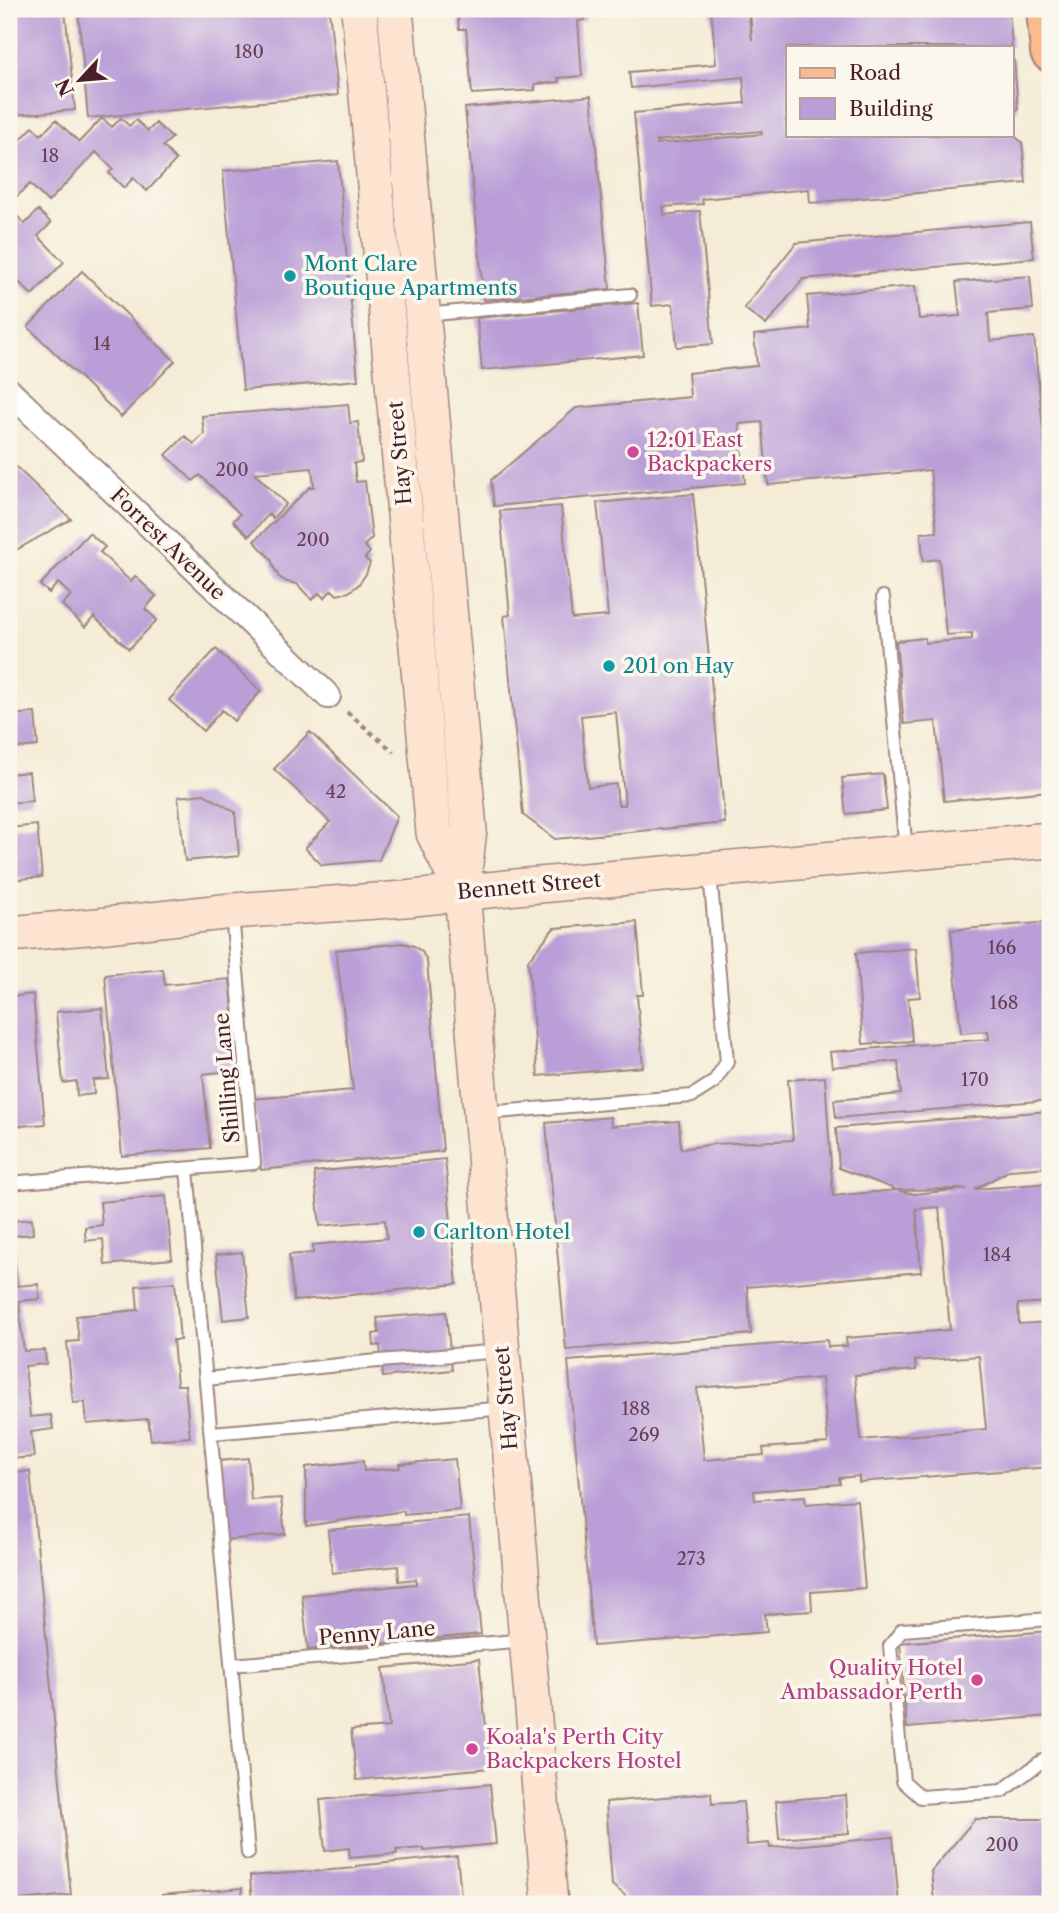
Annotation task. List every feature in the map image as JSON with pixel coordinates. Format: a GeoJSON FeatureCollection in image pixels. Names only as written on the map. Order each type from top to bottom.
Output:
{"type":"FeatureCollection","features":[{"type":"Feature","properties":{"kind":"main road","name":"Hay Street"},"geometry":{"type":"LineString","coordinates":[[359,9],[434,833],[462,892]]}},
{"type":"Feature","properties":{"kind":"main road","name":"Hay Street"},"geometry":{"type":"LineString","coordinates":[[395,9],[469,829],[462,892],[550,1904]]}},
{"type":"Feature","properties":{"kind":"main road"},"geometry":{"type":"LineString","coordinates":[[1046,9],[1050,52]]}},
{"type":"Feature","properties":{"kind":"main road","name":"Bennett Street"},"geometry":{"type":"LineString","coordinates":[[9,934],[232,911],[405,899],[709,869],[1050,840]]}},
{"type":"Feature","properties":{"kind":"street","name":"Forrest Avenue"},"geometry":{"type":"LineString","coordinates":[[9,391],[328,696]]}},
{"type":"Feature","properties":{"kind":"lane"},"geometry":{"type":"LineString","coordinates":[[422,315],[630,295]]}},
{"type":"Feature","properties":{"kind":"lane"},"geometry":{"type":"LineString","coordinates":[[883,597],[906,852]]}},
{"type":"Feature","properties":{"kind":"lane"},"geometry":{"type":"LineString","coordinates":[[481,1114],[692,1096],[714,1082],[727,1062],[709,869]]}},
{"type":"Feature","properties":{"kind":"lane","name":"Shilling Lane"},"geometry":{"type":"LineString","coordinates":[[9,1183],[254,1163],[232,911]]}},
{"type":"Feature","properties":{"kind":"lane"},"geometry":{"type":"LineString","coordinates":[[187,1169],[248,1853]]}},
{"type":"Feature","properties":{"kind":"lane"},"geometry":{"type":"LineString","coordinates":[[206,1379],[502,1351]]}},
{"type":"Feature","properties":{"kind":"lane"},"geometry":{"type":"LineString","coordinates":[[211,1433],[506,1408]]}},
{"type":"Feature","properties":{"kind":"lane"},"geometry":{"type":"LineString","coordinates":[[1050,1619],[902,1630],[890,1646],[903,1781],[921,1797],[1002,1791],[1042,1761],[1050,1760]]}},
{"type":"Feature","properties":{"kind":"lane","name":"Penny Lane"},"geometry":{"type":"LineString","coordinates":[[231,1665],[527,1640]]}},
{"type":"Feature","properties":{"kind":"path"},"geometry":{"type":"LineString","coordinates":[[328,696],[397,754]]}},
{"type":"Feature","properties":{"kind":"building"},"geometry":{"type":"Polygon","coordinates":[[[9,9],[65,9],[75,110],[14,115],[9,58],[9,9]]]}},
{"type":"Feature","properties":{"kind":"building"},"geometry":{"type":"Polygon","coordinates":[[[78,9],[329,9],[338,95],[88,118],[78,9]]]}},
{"type":"Feature","properties":{"kind":"building"},"geometry":{"type":"Polygon","coordinates":[[[457,9],[585,9],[585,20],[578,21],[582,76],[535,84],[535,90],[472,94],[466,29],[459,29],[457,9]]]}},
{"type":"Feature","properties":{"kind":"building"},"geometry":{"type":"Polygon","coordinates":[[[711,9],[748,9],[752,40],[750,9],[1009,9],[1012,46],[786,46],[786,136],[1014,136],[1022,142],[1026,183],[810,203],[809,189],[702,199],[703,204],[663,207],[664,215],[700,211],[713,344],[677,347],[673,304],[652,306],[634,113],[745,103],[743,77],[631,88],[629,72],[716,64],[711,9]],[[761,131],[656,141],[657,144],[762,134],[761,131]]]}},
{"type":"Feature","properties":{"kind":"building"},"geometry":{"type":"Polygon","coordinates":[[[1014,59],[1018,110],[1014,111],[1014,59]]]}},
{"type":"Feature","properties":{"kind":"building"},"geometry":{"type":"Polygon","coordinates":[[[591,96],[610,289],[484,300],[465,108],[591,96]]]}},
{"type":"Feature","properties":{"kind":"building"},"geometry":{"type":"Polygon","coordinates":[[[102,118],[112,127],[121,118],[129,126],[136,120],[148,131],[156,123],[172,138],[163,146],[176,160],[147,191],[133,178],[124,188],[109,173],[113,169],[96,152],[48,202],[30,184],[11,202],[9,200],[9,131],[19,141],[33,127],[41,135],[56,120],[79,142],[102,118]]]}},
{"type":"Feature","properties":{"kind":"building","name":"Mont Clare Boutique Apartments"},"geometry":{"type":"Polygon","coordinates":[[[338,161],[358,380],[243,390],[223,171],[338,161]]]}},
{"type":"Feature","properties":{"kind":"building"},"geometry":{"type":"Polygon","coordinates":[[[9,208],[25,224],[38,210],[51,223],[38,236],[64,262],[32,295],[9,272],[9,208]]]}},
{"type":"Feature","properties":{"kind":"building"},"geometry":{"type":"Polygon","coordinates":[[[1030,222],[1034,258],[803,279],[766,325],[744,308],[796,243],[1030,222]]]}},
{"type":"Feature","properties":{"kind":"building"},"geometry":{"type":"Polygon","coordinates":[[[82,271],[175,361],[121,417],[28,327],[82,271]]]}},
{"type":"Feature","properties":{"kind":"building"},"geometry":{"type":"Polygon","coordinates":[[[1030,276],[1033,309],[988,313],[990,341],[1034,337],[1050,501],[1049,791],[944,801],[936,721],[904,724],[896,641],[925,638],[925,643],[972,639],[972,633],[946,635],[939,559],[923,561],[921,533],[937,532],[930,470],[768,485],[762,422],[739,424],[745,483],[494,506],[491,480],[576,408],[690,397],[688,373],[757,366],[754,335],[810,329],[807,296],[915,286],[919,319],[960,316],[956,282],[1030,276]]]}},
{"type":"Feature","properties":{"kind":"building"},"geometry":{"type":"Polygon","coordinates":[[[638,303],[643,355],[482,370],[477,318],[638,303]]]}},
{"type":"Feature","properties":{"kind":"building"},"geometry":{"type":"Polygon","coordinates":[[[348,404],[350,423],[358,422],[362,462],[354,463],[356,482],[365,481],[372,538],[364,546],[370,552],[365,558],[370,563],[366,574],[349,592],[337,595],[332,590],[324,598],[319,593],[312,600],[297,584],[279,577],[271,559],[254,541],[310,487],[314,487],[312,468],[254,473],[286,504],[273,518],[269,514],[249,536],[233,521],[240,514],[200,475],[193,481],[166,455],[185,436],[194,444],[204,434],[202,416],[348,404]]]}},
{"type":"Feature","properties":{"kind":"building"},"geometry":{"type":"Polygon","coordinates":[[[15,466],[71,519],[9,554],[9,467],[12,469],[15,466]]]}},
{"type":"Feature","properties":{"kind":"building","name":"201 on Hay"},"geometry":{"type":"Polygon","coordinates":[[[693,494],[725,823],[555,839],[523,815],[504,616],[510,615],[500,511],[561,506],[572,619],[608,616],[597,503],[693,494]],[[616,712],[581,716],[588,787],[616,784],[618,805],[625,805],[616,712]]]}},
{"type":"Feature","properties":{"kind":"building"},"geometry":{"type":"Polygon","coordinates":[[[89,533],[105,547],[100,552],[131,582],[135,576],[156,596],[145,609],[157,620],[129,649],[94,617],[85,627],[62,605],[71,595],[58,583],[49,593],[40,585],[89,533]]]}},
{"type":"Feature","properties":{"kind":"building"},"geometry":{"type":"Polygon","coordinates":[[[216,649],[261,691],[234,721],[222,710],[203,731],[169,700],[216,649]]]}},
{"type":"Feature","properties":{"kind":"building"},"geometry":{"type":"Polygon","coordinates":[[[35,713],[38,746],[9,749],[9,715],[35,713]]]}},
{"type":"Feature","properties":{"kind":"building"},"geometry":{"type":"Polygon","coordinates":[[[310,732],[397,816],[379,860],[322,865],[305,848],[330,822],[274,769],[310,732]]]}},
{"type":"Feature","properties":{"kind":"building"},"geometry":{"type":"Polygon","coordinates":[[[29,772],[32,801],[9,803],[9,774],[29,772]]]}},
{"type":"Feature","properties":{"kind":"building"},"geometry":{"type":"Polygon","coordinates":[[[883,774],[887,810],[846,814],[842,778],[883,774]]]}},
{"type":"Feature","properties":{"kind":"building"},"geometry":{"type":"Polygon","coordinates":[[[204,794],[235,812],[239,856],[185,861],[178,797],[204,794]]]}},
{"type":"Feature","properties":{"kind":"building"},"geometry":{"type":"Polygon","coordinates":[[[37,825],[42,877],[9,880],[9,828],[37,825]]]}},
{"type":"Feature","properties":{"kind":"building"},"geometry":{"type":"Polygon","coordinates":[[[637,922],[643,995],[637,995],[643,1067],[538,1076],[528,960],[554,928],[637,922]]]}},
{"type":"Feature","properties":{"kind":"building"},"geometry":{"type":"Polygon","coordinates":[[[1050,922],[1050,1100],[836,1118],[834,1100],[901,1094],[898,1061],[832,1067],[830,1052],[989,1039],[988,1031],[961,1033],[951,930],[1050,922]]]}},
{"type":"Feature","properties":{"kind":"building"},"geometry":{"type":"Polygon","coordinates":[[[403,943],[422,952],[427,961],[443,1151],[261,1170],[253,1099],[353,1090],[336,950],[403,943]]]}},
{"type":"Feature","properties":{"kind":"building"},"geometry":{"type":"Polygon","coordinates":[[[916,948],[920,997],[908,998],[912,1041],[863,1044],[856,953],[916,948]]]}},
{"type":"Feature","properties":{"kind":"building"},"geometry":{"type":"Polygon","coordinates":[[[163,969],[165,985],[230,979],[239,1070],[203,1074],[210,1148],[122,1156],[105,975],[163,969]]]}},
{"type":"Feature","properties":{"kind":"building"},"geometry":{"type":"Polygon","coordinates":[[[33,994],[45,1124],[9,1127],[9,997],[33,994]]]}},
{"type":"Feature","properties":{"kind":"building"},"geometry":{"type":"Polygon","coordinates":[[[102,1008],[109,1079],[93,1080],[94,1094],[77,1096],[76,1081],[63,1083],[56,1012],[102,1008]]]}},
{"type":"Feature","properties":{"kind":"building"},"geometry":{"type":"Polygon","coordinates":[[[825,1077],[833,1196],[897,1190],[839,1168],[836,1128],[1050,1111],[1050,1167],[1010,1170],[975,1189],[1050,1183],[1050,1302],[1018,1304],[1019,1324],[1050,1322],[1050,1467],[859,1482],[859,1476],[839,1478],[840,1484],[754,1491],[755,1500],[805,1496],[806,1504],[857,1500],[865,1588],[811,1592],[812,1611],[765,1614],[767,1632],[593,1646],[568,1361],[827,1340],[828,1347],[847,1346],[846,1338],[950,1330],[939,1207],[916,1209],[921,1272],[747,1287],[751,1334],[566,1350],[546,1123],[610,1117],[611,1126],[679,1121],[681,1149],[714,1144],[793,1140],[788,1080],[825,1077]],[[967,1189],[897,1190],[914,1194],[967,1189]],[[979,1356],[915,1361],[916,1370],[855,1375],[861,1440],[986,1429],[979,1356]],[[822,1378],[697,1388],[704,1460],[764,1455],[763,1448],[828,1443],[822,1378]]]}},
{"type":"Feature","properties":{"kind":"building","name":"Carlton Hotel"},"geometry":{"type":"Polygon","coordinates":[[[445,1159],[457,1284],[294,1301],[289,1255],[313,1253],[313,1245],[387,1238],[385,1220],[320,1226],[314,1172],[445,1159]]]}},
{"type":"Feature","properties":{"kind":"building"},"geometry":{"type":"Polygon","coordinates":[[[166,1196],[172,1259],[105,1265],[103,1239],[86,1241],[85,1234],[85,1227],[102,1225],[100,1202],[166,1196]]]}},
{"type":"Feature","properties":{"kind":"building"},"geometry":{"type":"Polygon","coordinates":[[[9,1216],[11,1221],[32,1219],[33,1234],[13,1236],[17,1286],[38,1284],[40,1299],[19,1301],[24,1351],[45,1350],[46,1364],[25,1366],[30,1417],[51,1415],[53,1429],[31,1432],[34,1457],[9,1459],[9,1216]]]}},
{"type":"Feature","properties":{"kind":"building"},"geometry":{"type":"Polygon","coordinates":[[[242,1252],[249,1317],[223,1320],[216,1255],[242,1252]]]}},
{"type":"Feature","properties":{"kind":"building"},"geometry":{"type":"Polygon","coordinates":[[[175,1282],[180,1340],[173,1340],[177,1385],[185,1385],[190,1437],[151,1440],[148,1419],[87,1424],[85,1402],[73,1403],[67,1342],[79,1341],[76,1316],[138,1310],[136,1286],[175,1282]]]}},
{"type":"Feature","properties":{"kind":"building"},"geometry":{"type":"Polygon","coordinates":[[[446,1312],[452,1370],[383,1377],[380,1345],[374,1346],[373,1334],[379,1333],[377,1318],[446,1312]]]}},
{"type":"Feature","properties":{"kind":"building"},"geometry":{"type":"Polygon","coordinates":[[[248,1458],[251,1500],[281,1498],[285,1534],[226,1540],[219,1461],[248,1458]]]}},
{"type":"Feature","properties":{"kind":"building"},"geometry":{"type":"Polygon","coordinates":[[[455,1459],[460,1510],[404,1515],[404,1511],[306,1526],[306,1467],[363,1461],[364,1471],[400,1468],[399,1464],[455,1459]]]}},
{"type":"Feature","properties":{"kind":"building"},"geometry":{"type":"Polygon","coordinates":[[[30,1471],[71,1895],[9,1901],[9,1473],[30,1471]]]}},
{"type":"Feature","properties":{"kind":"building"},"geometry":{"type":"Polygon","coordinates":[[[469,1517],[481,1634],[308,1650],[302,1595],[416,1584],[416,1579],[399,1581],[398,1566],[332,1573],[328,1530],[469,1517]]]}},
{"type":"Feature","properties":{"kind":"building","name":"Quality Hotel Ambassador Perth"},"geometry":{"type":"Polygon","coordinates":[[[1050,1631],[1050,1716],[907,1728],[900,1643],[1050,1631]]]}},
{"type":"Feature","properties":{"kind":"building"},"geometry":{"type":"Polygon","coordinates":[[[479,1659],[490,1768],[357,1780],[351,1730],[389,1727],[383,1668],[479,1659]]]}},
{"type":"Feature","properties":{"kind":"building"},"geometry":{"type":"Polygon","coordinates":[[[1045,1773],[1050,1773],[1050,1816],[1048,1816],[1045,1773]]]}},
{"type":"Feature","properties":{"kind":"building"},"geometry":{"type":"Polygon","coordinates":[[[490,1784],[496,1844],[424,1851],[424,1848],[396,1850],[397,1854],[350,1858],[349,1848],[325,1851],[320,1800],[490,1784]]]}},
{"type":"Feature","properties":{"kind":"building"},"geometry":{"type":"Polygon","coordinates":[[[711,1793],[712,1804],[743,1802],[747,1845],[769,1843],[770,1848],[893,1837],[899,1904],[618,1904],[626,1896],[612,1885],[606,1802],[711,1793]]]}},
{"type":"Feature","properties":{"kind":"building"},"geometry":{"type":"Polygon","coordinates":[[[846,1795],[849,1833],[779,1839],[776,1801],[846,1795]]]}},
{"type":"Feature","properties":{"kind":"building"},"geometry":{"type":"Polygon","coordinates":[[[975,1819],[1050,1819],[1050,1904],[937,1904],[934,1901],[931,1871],[975,1819]]]}},
{"type":"Feature","properties":{"kind":"building"},"geometry":{"type":"Polygon","coordinates":[[[457,1856],[462,1904],[252,1904],[250,1876],[356,1868],[457,1856]]]}},
{"type":"Feature","properties":{"kind":"building"},"geometry":{"type":"Polygon","coordinates":[[[242,1888],[243,1904],[163,1904],[162,1895],[242,1888]]]}},
{"type":"Feature","properties":{"kind":"building"},"geometry":{"type":"Polygon","coordinates":[[[70,1899],[71,1904],[27,1904],[27,1902],[70,1899]]]}},
{"type":"Feature","properties":{"kind":"place","name":"Mont Clare Boutique Apartments"},"geometry":{"type":"Point","coordinates":[290,276]}},
{"type":"Feature","properties":{"kind":"place","name":"12:01 East Backpackers"},"geometry":{"type":"Point","coordinates":[633,452]}},
{"type":"Feature","properties":{"kind":"place","name":"201 on Hay"},"geometry":{"type":"Point","coordinates":[609,666]}},
{"type":"Feature","properties":{"kind":"place","name":"Carlton Hotel"},"geometry":{"type":"Point","coordinates":[419,1232]}},
{"type":"Feature","properties":{"kind":"place","name":"Quality Hotel Ambassador Perth"},"geometry":{"type":"Point","coordinates":[977,1680]}},
{"type":"Feature","properties":{"kind":"place","name":"Koala's Perth City Backpackers Hostel"},"geometry":{"type":"Point","coordinates":[472,1749]}}]}
